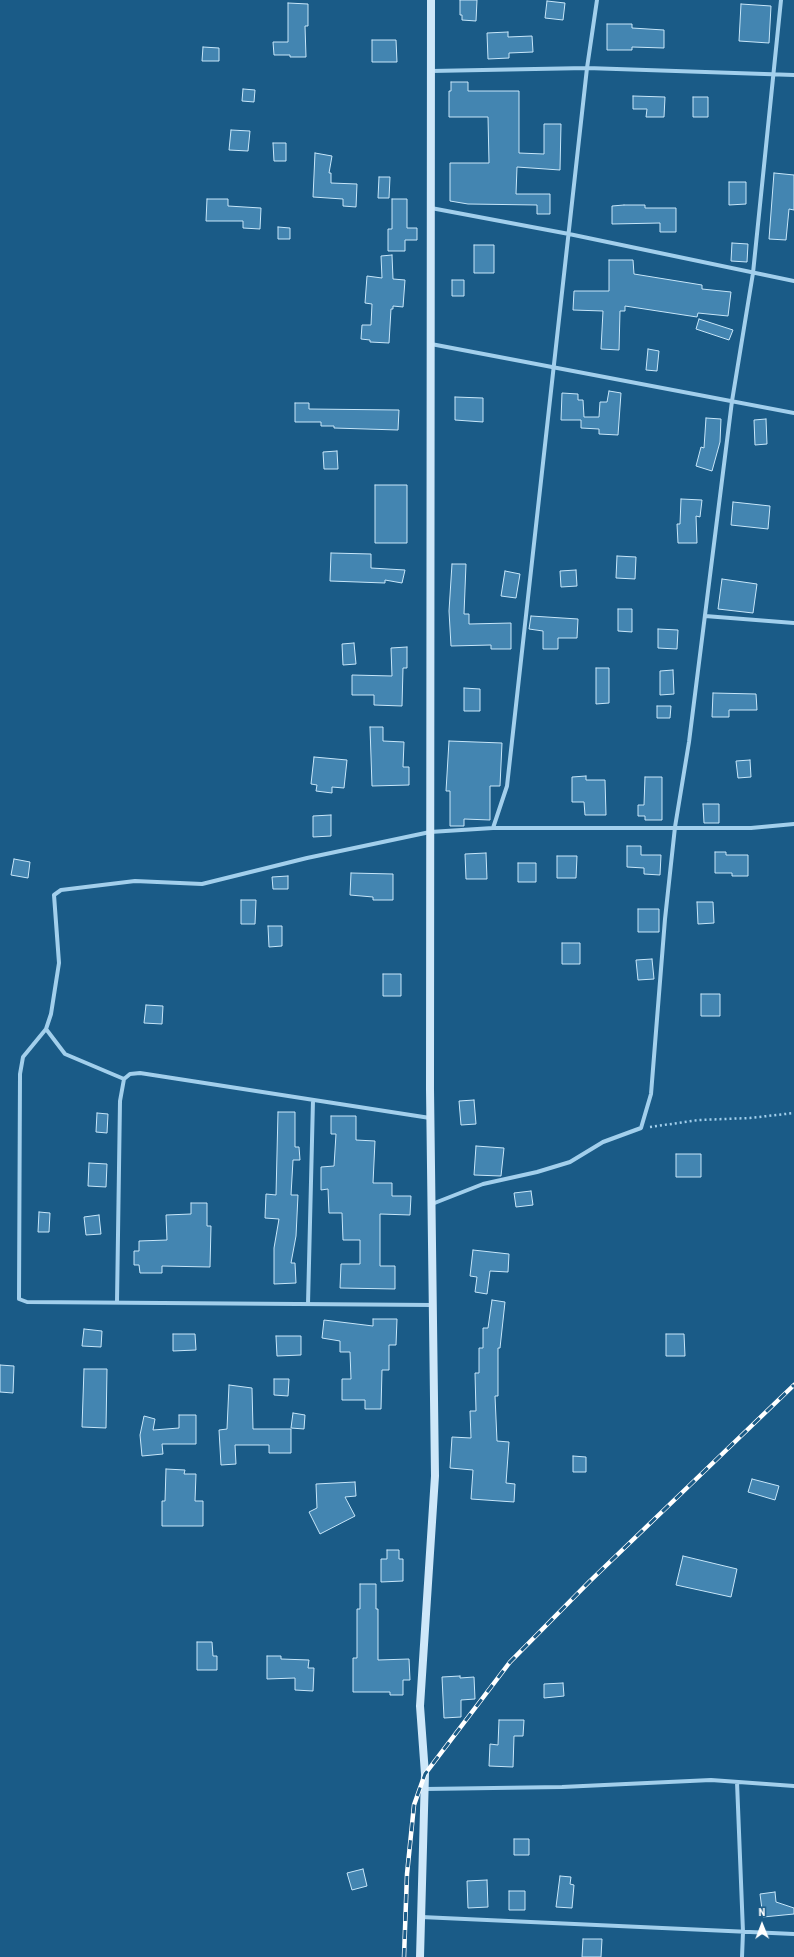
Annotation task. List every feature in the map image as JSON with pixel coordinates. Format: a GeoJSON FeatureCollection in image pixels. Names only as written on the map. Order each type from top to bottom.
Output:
{"type":"FeatureCollection","features":[{"type":"Feature","properties":{"kind":"main road"},"geometry":{"type":"LineString","coordinates":[[420,1957],[425,1789],[420,1706],[435,1476],[430,1118],[431,0]]}},
{"type":"Feature","properties":{"kind":"street"},"geometry":{"type":"LineString","coordinates":[[493,828],[507,786],[587,68],[596,0]]}},
{"type":"Feature","properties":{"kind":"street"},"geometry":{"type":"LineString","coordinates":[[431,1205],[483,1184],[537,1172],[570,1162],[604,1142],[641,1128],[651,1094],[665,919],[675,827],[689,742],[732,401],[753,273],[772,75],[781,0]]}},
{"type":"Feature","properties":{"kind":"street"},"geometry":{"type":"LineString","coordinates":[[431,71],[587,68],[794,75]]}},
{"type":"Feature","properties":{"kind":"street"},"geometry":{"type":"LineString","coordinates":[[430,208],[569,234],[794,281]]}},
{"type":"Feature","properties":{"kind":"street"},"geometry":{"type":"LineString","coordinates":[[430,344],[794,413]]}},
{"type":"Feature","properties":{"kind":"street"},"geometry":{"type":"LineString","coordinates":[[705,616],[794,623]]}},
{"type":"Feature","properties":{"kind":"street"},"geometry":{"type":"LineString","coordinates":[[432,1305],[27,1302],[19,1299],[20,1074],[23,1057],[46,1028],[51,1014],[59,963],[54,895],[60,890],[135,881],[202,884],[307,858],[430,832],[493,828],[751,828],[794,824]]}},
{"type":"Feature","properties":{"kind":"street"},"geometry":{"type":"LineString","coordinates":[[46,1028],[65,1054],[124,1079]]}},
{"type":"Feature","properties":{"kind":"street"},"geometry":{"type":"LineString","coordinates":[[117,1302],[120,1101],[124,1079],[130,1074],[140,1073],[430,1118]]}},
{"type":"Feature","properties":{"kind":"street"},"geometry":{"type":"LineString","coordinates":[[308,1304],[313,1100]]}},
{"type":"Feature","properties":{"kind":"street"},"geometry":{"type":"LineString","coordinates":[[425,1789],[562,1788],[711,1780],[794,1786]]}},
{"type":"Feature","properties":{"kind":"street"},"geometry":{"type":"LineString","coordinates":[[737,1782],[743,1932],[742,1957]]}},
{"type":"Feature","properties":{"kind":"street"},"geometry":{"type":"LineString","coordinates":[[421,1917],[794,1934]]}},
{"type":"Feature","properties":{"kind":"path"},"geometry":{"type":"LineString","coordinates":[[641,1128],[699,1120],[750,1118],[794,1113]]}},
{"type":"Feature","properties":{"kind":"building"},"geometry":{"type":"Polygon","coordinates":[[[460,0],[477,0],[476,21],[462,20],[462,15],[460,15],[460,0]]]}},
{"type":"Feature","properties":{"kind":"building"},"geometry":{"type":"Polygon","coordinates":[[[547,1],[565,3],[563,20],[545,18],[547,1]]]}},
{"type":"Feature","properties":{"kind":"building"},"geometry":{"type":"Polygon","coordinates":[[[288,3],[308,4],[308,26],[305,26],[306,57],[274,55],[273,42],[288,42],[288,3]]]}},
{"type":"Feature","properties":{"kind":"building"},"geometry":{"type":"Polygon","coordinates":[[[741,4],[771,6],[769,43],[739,41],[741,4]]]}},
{"type":"Feature","properties":{"kind":"building"},"geometry":{"type":"Polygon","coordinates":[[[607,24],[632,24],[632,28],[664,30],[664,48],[632,47],[632,50],[607,50],[607,24]]]}},
{"type":"Feature","properties":{"kind":"building"},"geometry":{"type":"Polygon","coordinates":[[[508,32],[508,37],[532,36],[533,52],[509,53],[509,58],[488,59],[487,33],[508,32]]]}},
{"type":"Feature","properties":{"kind":"building"},"geometry":{"type":"Polygon","coordinates":[[[372,40],[396,40],[397,62],[372,62],[372,40]]]}},
{"type":"Feature","properties":{"kind":"building"},"geometry":{"type":"Polygon","coordinates":[[[203,47],[219,48],[219,61],[202,61],[203,47]]]}},
{"type":"Feature","properties":{"kind":"building"},"geometry":{"type":"Polygon","coordinates":[[[451,82],[468,82],[468,91],[519,91],[519,153],[544,154],[544,124],[561,124],[560,170],[517,167],[516,194],[550,194],[550,214],[537,214],[537,205],[468,204],[450,201],[450,163],[489,163],[488,117],[449,117],[449,91],[451,91],[451,82]]]}},
{"type":"Feature","properties":{"kind":"building"},"geometry":{"type":"Polygon","coordinates":[[[243,89],[255,90],[254,102],[242,101],[243,89]]]}},
{"type":"Feature","properties":{"kind":"building"},"geometry":{"type":"Polygon","coordinates":[[[633,96],[665,97],[664,117],[646,117],[647,109],[633,109],[633,96]]]}},
{"type":"Feature","properties":{"kind":"building"},"geometry":{"type":"Polygon","coordinates":[[[693,97],[708,97],[708,117],[693,117],[693,97]]]}},
{"type":"Feature","properties":{"kind":"building"},"geometry":{"type":"Polygon","coordinates":[[[231,130],[250,131],[248,151],[229,150],[231,130]]]}},
{"type":"Feature","properties":{"kind":"building"},"geometry":{"type":"Polygon","coordinates":[[[273,143],[286,143],[286,161],[274,161],[273,143]]]}},
{"type":"Feature","properties":{"kind":"building"},"geometry":{"type":"Polygon","coordinates":[[[315,153],[332,156],[329,173],[331,173],[331,183],[357,184],[356,207],[343,206],[343,199],[313,197],[315,153]]]}},
{"type":"Feature","properties":{"kind":"building"},"geometry":{"type":"Polygon","coordinates":[[[774,173],[794,175],[794,210],[789,209],[786,240],[769,239],[774,173]]]}},
{"type":"Feature","properties":{"kind":"building"},"geometry":{"type":"Polygon","coordinates":[[[379,177],[390,177],[389,198],[378,198],[379,177]]]}},
{"type":"Feature","properties":{"kind":"building"},"geometry":{"type":"Polygon","coordinates":[[[729,182],[746,182],[746,204],[729,205],[729,182]]]}},
{"type":"Feature","properties":{"kind":"building"},"geometry":{"type":"Polygon","coordinates":[[[207,199],[228,199],[228,206],[261,208],[260,229],[243,228],[243,221],[206,221],[207,199]]]}},
{"type":"Feature","properties":{"kind":"building"},"geometry":{"type":"Polygon","coordinates":[[[392,199],[407,199],[407,228],[417,228],[417,240],[405,240],[405,251],[388,251],[388,229],[392,229],[392,199]]]}},
{"type":"Feature","properties":{"kind":"building"},"geometry":{"type":"Polygon","coordinates":[[[645,205],[645,208],[676,208],[676,232],[660,232],[660,223],[612,224],[612,206],[645,205]]]}},
{"type":"Feature","properties":{"kind":"building"},"geometry":{"type":"Polygon","coordinates":[[[278,227],[290,228],[290,239],[278,239],[278,227]]]}},
{"type":"Feature","properties":{"kind":"building"},"geometry":{"type":"Polygon","coordinates":[[[732,243],[748,244],[747,262],[731,261],[732,243]]]}},
{"type":"Feature","properties":{"kind":"building"},"geometry":{"type":"Polygon","coordinates":[[[474,245],[494,245],[494,273],[474,273],[474,245]]]}},
{"type":"Feature","properties":{"kind":"building"},"geometry":{"type":"Polygon","coordinates":[[[392,255],[393,279],[405,280],[403,307],[393,306],[393,309],[391,309],[389,343],[370,342],[370,340],[361,339],[362,325],[371,325],[372,304],[365,303],[367,276],[382,278],[381,256],[392,255]]]}},
{"type":"Feature","properties":{"kind":"building"},"geometry":{"type":"Polygon","coordinates":[[[609,260],[633,260],[634,274],[702,285],[702,289],[731,292],[728,316],[698,313],[697,317],[625,306],[625,311],[620,311],[619,350],[601,349],[603,311],[573,310],[574,291],[609,291],[609,260]]]}},
{"type":"Feature","properties":{"kind":"building"},"geometry":{"type":"Polygon","coordinates":[[[452,280],[464,280],[464,296],[452,296],[452,280]]]}},
{"type":"Feature","properties":{"kind":"building"},"geometry":{"type":"Polygon","coordinates":[[[699,319],[733,330],[729,340],[696,329],[699,319]]]}},
{"type":"Feature","properties":{"kind":"building"},"geometry":{"type":"Polygon","coordinates":[[[648,349],[659,351],[657,371],[646,370],[648,349]]]}},
{"type":"Feature","properties":{"kind":"building"},"geometry":{"type":"Polygon","coordinates":[[[609,391],[621,393],[618,435],[599,434],[599,429],[581,428],[581,420],[561,420],[562,393],[578,394],[578,400],[583,400],[584,417],[599,417],[600,402],[607,402],[609,391]]]}},
{"type":"Feature","properties":{"kind":"building"},"geometry":{"type":"Polygon","coordinates":[[[455,397],[483,398],[483,422],[455,420],[455,397]]]}},
{"type":"Feature","properties":{"kind":"building"},"geometry":{"type":"Polygon","coordinates":[[[295,403],[309,403],[309,409],[399,410],[398,430],[334,428],[334,426],[321,426],[321,422],[295,422],[295,403]]]}},
{"type":"Feature","properties":{"kind":"building"},"geometry":{"type":"Polygon","coordinates":[[[706,418],[721,419],[720,442],[712,471],[696,466],[701,447],[704,448],[706,418]]]}},
{"type":"Feature","properties":{"kind":"building"},"geometry":{"type":"Polygon","coordinates":[[[766,419],[767,444],[755,445],[754,420],[766,419]]]}},
{"type":"Feature","properties":{"kind":"building"},"geometry":{"type":"Polygon","coordinates":[[[337,451],[338,469],[324,469],[323,452],[337,451]]]}},
{"type":"Feature","properties":{"kind":"building"},"geometry":{"type":"Polygon","coordinates":[[[375,485],[407,485],[407,543],[375,543],[375,485]]]}},
{"type":"Feature","properties":{"kind":"building"},"geometry":{"type":"Polygon","coordinates":[[[681,499],[702,500],[700,517],[696,516],[697,543],[678,543],[677,524],[680,524],[681,499]]]}},
{"type":"Feature","properties":{"kind":"building"},"geometry":{"type":"Polygon","coordinates":[[[733,502],[770,506],[768,529],[731,525],[733,502]]]}},
{"type":"Feature","properties":{"kind":"building"},"geometry":{"type":"Polygon","coordinates":[[[331,553],[371,554],[371,568],[405,570],[402,583],[385,580],[385,583],[330,581],[331,553]]]}},
{"type":"Feature","properties":{"kind":"building"},"geometry":{"type":"Polygon","coordinates":[[[617,556],[636,557],[635,579],[616,578],[617,556]]]}},
{"type":"Feature","properties":{"kind":"building"},"geometry":{"type":"Polygon","coordinates":[[[452,564],[466,564],[464,614],[469,614],[469,624],[511,623],[511,649],[491,649],[491,645],[451,646],[449,611],[452,564]]]}},
{"type":"Feature","properties":{"kind":"building"},"geometry":{"type":"Polygon","coordinates":[[[576,570],[577,586],[561,587],[560,571],[576,570]]]}},
{"type":"Feature","properties":{"kind":"building"},"geometry":{"type":"Polygon","coordinates":[[[505,571],[520,574],[516,598],[501,596],[505,571]]]}},
{"type":"Feature","properties":{"kind":"building"},"geometry":{"type":"Polygon","coordinates":[[[722,579],[757,584],[753,613],[718,609],[722,579]]]}},
{"type":"Feature","properties":{"kind":"building"},"geometry":{"type":"Polygon","coordinates":[[[618,609],[632,609],[632,632],[618,631],[618,609]]]}},
{"type":"Feature","properties":{"kind":"building"},"geometry":{"type":"Polygon","coordinates":[[[531,616],[578,619],[577,638],[558,638],[558,649],[543,649],[543,631],[529,629],[531,616]]]}},
{"type":"Feature","properties":{"kind":"building"},"geometry":{"type":"Polygon","coordinates":[[[658,629],[678,630],[677,649],[658,648],[658,629]]]}},
{"type":"Feature","properties":{"kind":"building"},"geometry":{"type":"Polygon","coordinates":[[[354,643],[356,664],[343,665],[342,644],[354,643]]]}},
{"type":"Feature","properties":{"kind":"building"},"geometry":{"type":"Polygon","coordinates":[[[407,647],[407,668],[403,668],[402,706],[374,705],[374,695],[352,695],[352,675],[392,676],[391,648],[407,647]]]}},
{"type":"Feature","properties":{"kind":"building"},"geometry":{"type":"Polygon","coordinates":[[[596,668],[609,668],[609,703],[596,704],[596,668]]]}},
{"type":"Feature","properties":{"kind":"building"},"geometry":{"type":"Polygon","coordinates":[[[673,670],[674,694],[660,695],[660,671],[673,670]]]}},
{"type":"Feature","properties":{"kind":"building"},"geometry":{"type":"Polygon","coordinates":[[[464,688],[480,689],[480,711],[464,711],[464,688]]]}},
{"type":"Feature","properties":{"kind":"building"},"geometry":{"type":"Polygon","coordinates":[[[713,693],[756,694],[757,710],[729,710],[729,717],[712,717],[713,693]]]}},
{"type":"Feature","properties":{"kind":"building"},"geometry":{"type":"Polygon","coordinates":[[[657,706],[671,706],[670,718],[657,718],[657,706]]]}},
{"type":"Feature","properties":{"kind":"building"},"geometry":{"type":"Polygon","coordinates":[[[370,727],[383,727],[383,741],[404,742],[403,767],[409,767],[409,785],[372,786],[370,727]]]}},
{"type":"Feature","properties":{"kind":"building"},"geometry":{"type":"Polygon","coordinates":[[[449,741],[502,743],[500,786],[490,786],[490,820],[464,819],[464,826],[450,826],[450,791],[446,791],[449,741]]]}},
{"type":"Feature","properties":{"kind":"building"},"geometry":{"type":"Polygon","coordinates":[[[314,757],[347,760],[344,788],[332,787],[332,793],[316,791],[317,785],[311,784],[314,757]]]}},
{"type":"Feature","properties":{"kind":"building"},"geometry":{"type":"Polygon","coordinates":[[[750,760],[751,777],[738,778],[736,761],[750,760]]]}},
{"type":"Feature","properties":{"kind":"building"},"geometry":{"type":"Polygon","coordinates":[[[586,776],[586,780],[605,780],[606,815],[585,815],[584,802],[572,802],[572,777],[586,776]]]}},
{"type":"Feature","properties":{"kind":"building"},"geometry":{"type":"Polygon","coordinates":[[[645,777],[662,777],[662,820],[645,820],[645,816],[638,816],[638,805],[644,805],[645,777]]]}},
{"type":"Feature","properties":{"kind":"building"},"geometry":{"type":"Polygon","coordinates":[[[703,804],[719,804],[719,823],[704,823],[703,804]]]}},
{"type":"Feature","properties":{"kind":"building"},"geometry":{"type":"Polygon","coordinates":[[[331,815],[331,836],[313,837],[313,816],[331,815]]]}},
{"type":"Feature","properties":{"kind":"building"},"geometry":{"type":"Polygon","coordinates":[[[627,846],[641,846],[641,855],[661,855],[660,875],[644,874],[644,868],[627,867],[627,846]]]}},
{"type":"Feature","properties":{"kind":"building"},"geometry":{"type":"Polygon","coordinates":[[[715,852],[726,852],[726,855],[748,855],[748,876],[732,876],[732,873],[715,873],[715,852]]]}},
{"type":"Feature","properties":{"kind":"building"},"geometry":{"type":"Polygon","coordinates":[[[486,853],[487,879],[466,879],[465,854],[486,853]]]}},
{"type":"Feature","properties":{"kind":"building"},"geometry":{"type":"Polygon","coordinates":[[[557,856],[577,856],[576,878],[557,878],[557,856]]]}},
{"type":"Feature","properties":{"kind":"building"},"geometry":{"type":"Polygon","coordinates":[[[14,859],[30,862],[28,878],[11,875],[14,859]]]}},
{"type":"Feature","properties":{"kind":"building"},"geometry":{"type":"Polygon","coordinates":[[[518,863],[536,863],[536,882],[518,882],[518,863]]]}},
{"type":"Feature","properties":{"kind":"building"},"geometry":{"type":"Polygon","coordinates":[[[351,873],[393,874],[393,900],[373,900],[373,897],[350,895],[351,873]]]}},
{"type":"Feature","properties":{"kind":"building"},"geometry":{"type":"Polygon","coordinates":[[[288,876],[288,889],[273,889],[272,877],[288,876]]]}},
{"type":"Feature","properties":{"kind":"building"},"geometry":{"type":"Polygon","coordinates":[[[241,900],[256,900],[255,924],[241,924],[241,900]]]}},
{"type":"Feature","properties":{"kind":"building"},"geometry":{"type":"Polygon","coordinates":[[[697,902],[713,902],[714,923],[698,924],[697,902]]]}},
{"type":"Feature","properties":{"kind":"building"},"geometry":{"type":"Polygon","coordinates":[[[638,909],[659,909],[659,932],[638,932],[638,909]]]}},
{"type":"Feature","properties":{"kind":"building"},"geometry":{"type":"Polygon","coordinates":[[[268,926],[282,926],[282,946],[269,947],[268,926]]]}},
{"type":"Feature","properties":{"kind":"building"},"geometry":{"type":"Polygon","coordinates":[[[562,943],[580,943],[580,964],[562,964],[562,943]]]}},
{"type":"Feature","properties":{"kind":"building"},"geometry":{"type":"Polygon","coordinates":[[[652,959],[654,979],[638,980],[636,960],[652,959]]]}},
{"type":"Feature","properties":{"kind":"building"},"geometry":{"type":"Polygon","coordinates":[[[383,974],[401,974],[401,996],[383,996],[383,974]]]}},
{"type":"Feature","properties":{"kind":"building"},"geometry":{"type":"Polygon","coordinates":[[[701,994],[720,994],[720,1016],[701,1016],[701,994]]]}},
{"type":"Feature","properties":{"kind":"building"},"geometry":{"type":"Polygon","coordinates":[[[146,1005],[163,1006],[162,1024],[144,1023],[146,1005]]]}},
{"type":"Feature","properties":{"kind":"building"},"geometry":{"type":"Polygon","coordinates":[[[474,1100],[476,1124],[461,1125],[459,1101],[474,1100]]]}},
{"type":"Feature","properties":{"kind":"building"},"geometry":{"type":"Polygon","coordinates":[[[278,1112],[295,1112],[295,1147],[299,1147],[300,1160],[293,1160],[291,1195],[298,1195],[296,1236],[291,1263],[295,1263],[296,1283],[274,1284],[274,1248],[279,1219],[265,1218],[266,1194],[276,1195],[278,1112]]]}},
{"type":"Feature","properties":{"kind":"building"},"geometry":{"type":"Polygon","coordinates":[[[97,1113],[108,1114],[107,1133],[96,1132],[97,1113]]]}},
{"type":"Feature","properties":{"kind":"building"},"geometry":{"type":"Polygon","coordinates":[[[331,1116],[356,1116],[356,1140],[375,1141],[373,1183],[392,1183],[392,1196],[411,1196],[410,1215],[380,1214],[380,1266],[395,1266],[395,1289],[340,1288],[341,1264],[360,1264],[360,1240],[343,1240],[342,1213],[329,1213],[328,1189],[321,1190],[321,1167],[334,1166],[336,1134],[331,1134],[331,1116]]]}},
{"type":"Feature","properties":{"kind":"building"},"geometry":{"type":"Polygon","coordinates":[[[476,1146],[504,1148],[501,1176],[474,1175],[476,1146]]]}},
{"type":"Feature","properties":{"kind":"building"},"geometry":{"type":"Polygon","coordinates":[[[676,1154],[701,1154],[701,1177],[676,1177],[676,1154]]]}},
{"type":"Feature","properties":{"kind":"building"},"geometry":{"type":"Polygon","coordinates":[[[89,1163],[107,1164],[106,1187],[88,1186],[89,1163]]]}},
{"type":"Feature","properties":{"kind":"building"},"geometry":{"type":"Polygon","coordinates":[[[531,1191],[533,1205],[516,1207],[514,1193],[531,1191]]]}},
{"type":"Feature","properties":{"kind":"building"},"geometry":{"type":"Polygon","coordinates":[[[191,1203],[207,1203],[207,1226],[211,1226],[210,1267],[162,1266],[162,1273],[140,1273],[139,1265],[134,1265],[134,1251],[139,1251],[139,1241],[167,1240],[166,1215],[191,1214],[191,1203]]]}},
{"type":"Feature","properties":{"kind":"building"},"geometry":{"type":"Polygon","coordinates":[[[39,1212],[50,1213],[49,1232],[38,1232],[39,1212]]]}},
{"type":"Feature","properties":{"kind":"building"},"geometry":{"type":"Polygon","coordinates":[[[99,1215],[101,1234],[86,1235],[84,1217],[99,1215]]]}},
{"type":"Feature","properties":{"kind":"building"},"geometry":{"type":"Polygon","coordinates":[[[473,1250],[509,1254],[508,1272],[490,1271],[487,1294],[475,1292],[477,1277],[470,1276],[473,1250]]]}},
{"type":"Feature","properties":{"kind":"building"},"geometry":{"type":"Polygon","coordinates":[[[492,1300],[505,1302],[500,1348],[498,1348],[498,1396],[495,1396],[497,1441],[509,1442],[506,1483],[515,1484],[514,1502],[471,1499],[473,1470],[450,1468],[452,1437],[471,1438],[470,1411],[476,1411],[475,1373],[479,1373],[479,1348],[483,1348],[483,1328],[488,1328],[492,1300]]]}},
{"type":"Feature","properties":{"kind":"building"},"geometry":{"type":"Polygon","coordinates":[[[373,1319],[397,1319],[396,1345],[389,1345],[389,1370],[382,1370],[381,1409],[365,1409],[365,1400],[342,1400],[342,1379],[351,1379],[350,1352],[340,1352],[340,1341],[322,1338],[324,1320],[373,1326],[373,1319]]]}},
{"type":"Feature","properties":{"kind":"building"},"geometry":{"type":"Polygon","coordinates":[[[84,1329],[102,1331],[101,1347],[82,1346],[84,1329]]]}},
{"type":"Feature","properties":{"kind":"building"},"geometry":{"type":"Polygon","coordinates":[[[173,1334],[195,1334],[196,1350],[173,1351],[173,1334]]]}},
{"type":"Feature","properties":{"kind":"building"},"geometry":{"type":"Polygon","coordinates":[[[666,1334],[684,1334],[685,1356],[666,1356],[666,1334]]]}},
{"type":"Feature","properties":{"kind":"building"},"geometry":{"type":"Polygon","coordinates":[[[276,1336],[301,1336],[301,1355],[277,1356],[276,1336]]]}},
{"type":"Feature","properties":{"kind":"building"},"geometry":{"type":"Polygon","coordinates":[[[0,1365],[14,1366],[13,1393],[0,1392],[0,1365]]]}},
{"type":"Feature","properties":{"kind":"building"},"geometry":{"type":"Polygon","coordinates":[[[84,1369],[107,1369],[106,1428],[82,1427],[84,1369]]]}},
{"type":"Feature","properties":{"kind":"building"},"geometry":{"type":"Polygon","coordinates":[[[274,1379],[289,1379],[288,1396],[274,1395],[274,1379]]]}},
{"type":"Feature","properties":{"kind":"building"},"geometry":{"type":"Polygon","coordinates":[[[229,1385],[252,1388],[253,1429],[291,1429],[291,1453],[269,1453],[269,1445],[235,1445],[236,1464],[221,1465],[219,1430],[227,1429],[229,1385]]]}},
{"type":"Feature","properties":{"kind":"building"},"geometry":{"type":"Polygon","coordinates":[[[293,1413],[305,1415],[304,1429],[291,1428],[293,1413]]]}},
{"type":"Feature","properties":{"kind":"building"},"geometry":{"type":"Polygon","coordinates":[[[179,1415],[196,1415],[196,1444],[162,1444],[163,1454],[142,1456],[140,1435],[144,1416],[155,1419],[153,1430],[179,1428],[179,1415]]]}},
{"type":"Feature","properties":{"kind":"building"},"geometry":{"type":"Polygon","coordinates":[[[573,1456],[586,1457],[586,1472],[573,1472],[573,1456]]]}},
{"type":"Feature","properties":{"kind":"building"},"geometry":{"type":"Polygon","coordinates":[[[166,1469],[185,1470],[184,1474],[196,1474],[195,1501],[203,1501],[203,1526],[162,1526],[162,1501],[165,1501],[166,1469]]]}},
{"type":"Feature","properties":{"kind":"building"},"geometry":{"type":"Polygon","coordinates":[[[752,1479],[779,1486],[775,1500],[748,1492],[752,1479]]]}},
{"type":"Feature","properties":{"kind":"building"},"geometry":{"type":"Polygon","coordinates":[[[355,1482],[356,1496],[345,1497],[355,1516],[320,1534],[309,1512],[317,1508],[316,1484],[355,1482]]]}},
{"type":"Feature","properties":{"kind":"building"},"geometry":{"type":"Polygon","coordinates":[[[387,1550],[399,1550],[399,1559],[403,1559],[403,1581],[381,1582],[381,1559],[387,1559],[387,1550]]]}},
{"type":"Feature","properties":{"kind":"building"},"geometry":{"type":"Polygon","coordinates":[[[683,1556],[737,1569],[731,1597],[676,1585],[683,1556]]]}},
{"type":"Feature","properties":{"kind":"building"},"geometry":{"type":"Polygon","coordinates":[[[360,1584],[376,1584],[376,1609],[378,1609],[378,1660],[409,1659],[410,1680],[403,1680],[403,1695],[390,1695],[390,1692],[353,1692],[353,1658],[357,1658],[357,1609],[360,1609],[360,1584]]]}},
{"type":"Feature","properties":{"kind":"building"},"geometry":{"type":"Polygon","coordinates":[[[197,1642],[212,1642],[213,1656],[217,1656],[217,1670],[197,1670],[197,1642]]]}},
{"type":"Feature","properties":{"kind":"building"},"geometry":{"type":"Polygon","coordinates":[[[267,1656],[281,1656],[281,1659],[309,1660],[308,1668],[314,1668],[313,1691],[295,1690],[295,1678],[267,1679],[267,1656]]]}},
{"type":"Feature","properties":{"kind":"building"},"geometry":{"type":"Polygon","coordinates":[[[460,1676],[460,1678],[474,1677],[475,1699],[461,1700],[461,1717],[444,1718],[442,1677],[460,1676]]]}},
{"type":"Feature","properties":{"kind":"building"},"geometry":{"type":"Polygon","coordinates":[[[563,1683],[564,1696],[544,1698],[544,1684],[563,1683]]]}},
{"type":"Feature","properties":{"kind":"building"},"geometry":{"type":"Polygon","coordinates":[[[499,1720],[524,1720],[523,1736],[514,1736],[513,1767],[489,1766],[490,1744],[498,1745],[499,1720]]]}},
{"type":"Feature","properties":{"kind":"building"},"geometry":{"type":"Polygon","coordinates":[[[514,1839],[529,1839],[529,1855],[514,1855],[514,1839]]]}},
{"type":"Feature","properties":{"kind":"building"},"geometry":{"type":"Polygon","coordinates":[[[363,1869],[367,1886],[352,1890],[347,1873],[363,1869]]]}},
{"type":"Feature","properties":{"kind":"building"},"geometry":{"type":"Polygon","coordinates":[[[560,1876],[571,1877],[570,1884],[574,1885],[572,1908],[556,1907],[560,1876]]]}},
{"type":"Feature","properties":{"kind":"building"},"geometry":{"type":"Polygon","coordinates":[[[487,1880],[488,1907],[468,1908],[467,1881],[487,1880]]]}},
{"type":"Feature","properties":{"kind":"building"},"geometry":{"type":"Polygon","coordinates":[[[509,1891],[525,1891],[525,1910],[509,1910],[509,1891]]]}},
{"type":"Feature","properties":{"kind":"building"},"geometry":{"type":"Polygon","coordinates":[[[775,1892],[776,1902],[794,1908],[794,1914],[763,1917],[760,1894],[775,1892]]]}},
{"type":"Feature","properties":{"kind":"building"},"geometry":{"type":"Polygon","coordinates":[[[583,1939],[602,1939],[601,1957],[582,1957],[583,1939]]]}},
{"type":"Feature","properties":{"kind":"railway"},"geometry":{"type":"LineString","coordinates":[[404,1957],[407,1874],[414,1805],[425,1774],[510,1662],[590,1581],[794,1385]]}}]}
